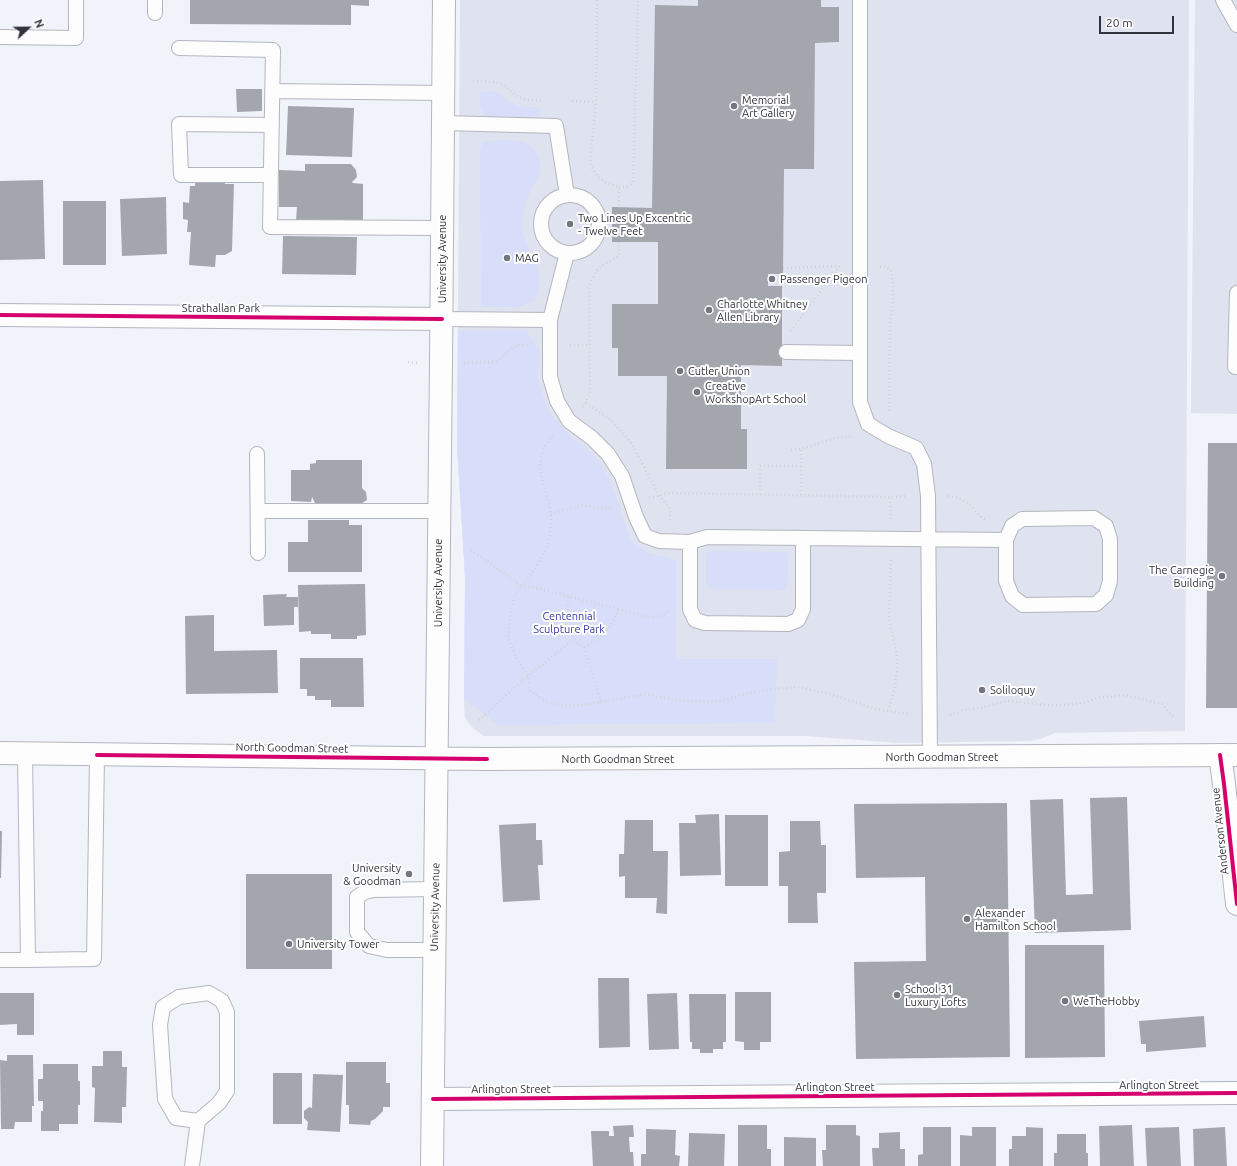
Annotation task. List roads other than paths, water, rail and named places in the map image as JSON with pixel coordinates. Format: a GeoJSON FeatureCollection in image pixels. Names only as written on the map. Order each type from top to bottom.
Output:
{"type":"FeatureCollection","features":[{"type":"Feature","properties":{"kind":"main road","name":"University Avenue"},"geometry":{"type":"LineString","coordinates":[[432,1166],[442,319],[444,0]]}},
{"type":"Feature","properties":{"kind":"main road","name":"Strathallan Park"},"geometry":{"type":"LineString","coordinates":[[0,315],[442,319]]}},
{"type":"Feature","properties":{"kind":"main road","name":"North Goodman Street"},"geometry":{"type":"LineString","coordinates":[[0,753],[437,759],[1228,755]]}},
{"type":"Feature","properties":{"kind":"main road","name":"Anderson Avenue"},"geometry":{"type":"LineString","coordinates":[[1228,755],[1224,784],[1237,904]]}},
{"type":"Feature","properties":{"kind":"main road","name":"Arlington Street"},"geometry":{"type":"LineString","coordinates":[[433,1099],[1237,1094]]}},
{"type":"Feature","properties":{"kind":"lane"},"geometry":{"type":"LineString","coordinates":[[0,37],[76,38],[76,0]]}},
{"type":"Feature","properties":{"kind":"lane"},"geometry":{"type":"LineString","coordinates":[[860,0],[860,402],[868,424],[888,436],[916,448],[924,464],[928,496],[930,757]]}},
{"type":"Feature","properties":{"kind":"lane"},"geometry":{"type":"LineString","coordinates":[[1223,0],[1237,25]]}},
{"type":"Feature","properties":{"kind":"lane"},"geometry":{"type":"LineString","coordinates":[[179,48],[272,50],[270,227],[442,228]]}},
{"type":"Feature","properties":{"kind":"lane"},"geometry":{"type":"LineString","coordinates":[[272,91],[443,93]]}},
{"type":"Feature","properties":{"kind":"lane"},"geometry":{"type":"LineString","coordinates":[[443,123],[556,126],[567,194]]}},
{"type":"Feature","properties":{"kind":"lane"},"geometry":{"type":"LineString","coordinates":[[271,175],[181,175],[179,124],[272,125]]}},
{"type":"Feature","properties":{"kind":"lane"},"geometry":{"type":"LineString","coordinates":[[567,194],[576,195],[586,199],[593,206],[597,214],[599,224],[597,233],[589,245],[577,252],[567,253],[558,251],[547,242],[541,229],[541,220],[544,210],[549,202],[567,194]]}},
{"type":"Feature","properties":{"kind":"lane"},"geometry":{"type":"LineString","coordinates":[[567,253],[550,320],[550,376],[558,401],[569,421],[592,438],[608,454],[622,476],[636,517],[645,536],[659,541],[690,542],[707,537],[1006,540]]}},
{"type":"Feature","properties":{"kind":"lane"},"geometry":{"type":"LineString","coordinates":[[1235,367],[1237,293]]}},
{"type":"Feature","properties":{"kind":"lane"},"geometry":{"type":"LineString","coordinates":[[442,319],[550,320]]}},
{"type":"Feature","properties":{"kind":"lane"},"geometry":{"type":"LineString","coordinates":[[786,352],[859,353]]}},
{"type":"Feature","properties":{"kind":"lane"},"geometry":{"type":"LineString","coordinates":[[257,454],[258,553]]}},
{"type":"Feature","properties":{"kind":"lane"},"geometry":{"type":"LineString","coordinates":[[258,510],[439,511]]}},
{"type":"Feature","properties":{"kind":"lane"},"geometry":{"type":"LineString","coordinates":[[1094,518],[1106,526],[1110,539],[1110,581],[1106,595],[1096,604],[1023,605],[1012,596],[1006,581],[1006,540],[1012,526],[1022,519],[1094,518]]}},
{"type":"Feature","properties":{"kind":"lane"},"geometry":{"type":"LineString","coordinates":[[690,542],[690,609],[696,620],[705,623],[788,624],[798,620],[802,609],[803,538]]}},
{"type":"Feature","properties":{"kind":"lane"},"geometry":{"type":"LineString","coordinates":[[25,754],[28,960]]}},
{"type":"Feature","properties":{"kind":"lane"},"geometry":{"type":"LineString","coordinates":[[0,960],[94,959],[97,755]]}},
{"type":"Feature","properties":{"kind":"lane"},"geometry":{"type":"LineString","coordinates":[[435,950],[387,950],[369,946],[357,932],[357,897],[365,892],[403,889],[436,889]]}},
{"type":"Feature","properties":{"kind":"lane"},"geometry":{"type":"LineString","coordinates":[[192,1166],[198,1121],[219,1103],[227,1091],[227,1012],[222,1001],[209,993],[179,996],[163,1007],[160,1025],[165,1099],[176,1118],[198,1121]]}},
{"type":"Feature","properties":{"kind":"place","name":"Memorial Art Gallery"},"geometry":{"type":"Point","coordinates":[734,106]}},
{"type":"Feature","properties":{"kind":"place","name":"Two Lines Up Excentric - Twelve Feet"},"geometry":{"type":"Point","coordinates":[570,224]}},
{"type":"Feature","properties":{"kind":"place","name":"MAG"},"geometry":{"type":"Point","coordinates":[507,258]}},
{"type":"Feature","properties":{"kind":"place","name":"Passenger Pigeon"},"geometry":{"type":"Point","coordinates":[772,279]}},
{"type":"Feature","properties":{"kind":"place","name":"Charlotte Whitney Allen Library"},"geometry":{"type":"Point","coordinates":[709,310]}},
{"type":"Feature","properties":{"kind":"place","name":"Cutler Union"},"geometry":{"type":"Point","coordinates":[680,371]}},
{"type":"Feature","properties":{"kind":"place","name":"Creative WorkshopArt School"},"geometry":{"type":"Point","coordinates":[697,392]}},
{"type":"Feature","properties":{"kind":"place","name":"The Carnegie Building"},"geometry":{"type":"Point","coordinates":[1222,576]}},
{"type":"Feature","properties":{"kind":"place","name":"Soliloquy"},"geometry":{"type":"Point","coordinates":[982,690]}},
{"type":"Feature","properties":{"kind":"place","name":"University & Goodman"},"geometry":{"type":"Point","coordinates":[409,874]}},
{"type":"Feature","properties":{"kind":"place","name":"Alexander Hamilton School"},"geometry":{"type":"Point","coordinates":[967,919]}},
{"type":"Feature","properties":{"kind":"place","name":"University Tower"},"geometry":{"type":"Point","coordinates":[289,944]}},
{"type":"Feature","properties":{"kind":"place","name":"School 31 Luxury Lofts"},"geometry":{"type":"Point","coordinates":[897,995]}},
{"type":"Feature","properties":{"kind":"place","name":"WeTheHobby"},"geometry":{"type":"Point","coordinates":[1065,1001]}},
{"type":"Feature","properties":{"kind":"park label","name":"Centennial Sculpture Park"},"geometry":{"type":"Point","coordinates":[569,622]}}]}
